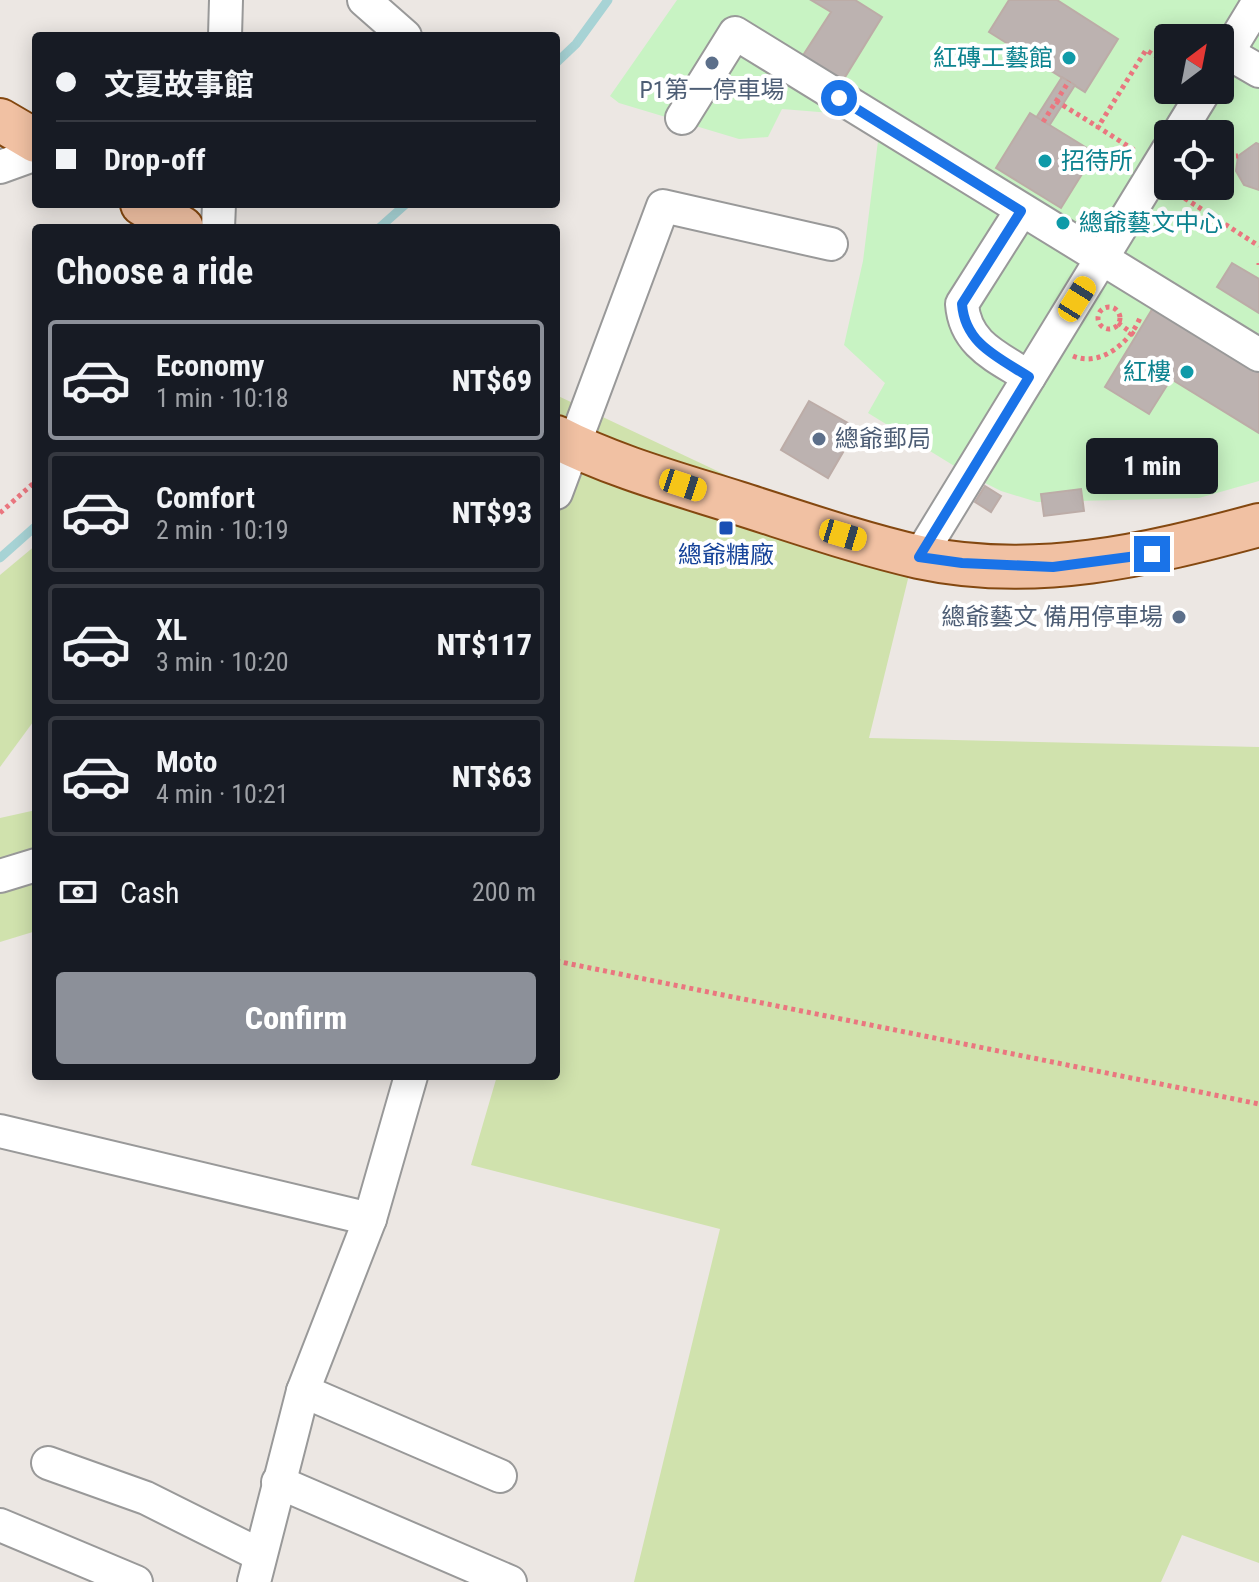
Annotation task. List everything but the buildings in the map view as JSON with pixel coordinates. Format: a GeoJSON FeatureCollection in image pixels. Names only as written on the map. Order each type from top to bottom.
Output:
{"type":"FeatureCollection","features":[{"type":"Feature","properties":{"kind":"main road"},"geometry":{"type":"LineString","coordinates":[[0,120],[32,139]]}},
{"type":"Feature","properties":{"kind":"main road"},"geometry":{"type":"LineString","coordinates":[[149,208],[175,224]]}},
{"type":"Feature","properties":{"kind":"main road"},"geometry":{"type":"LineString","coordinates":[[565,442],[683,485],[919,557],[962,563],[1053,567],[1152,554],[1259,525]]}},
{"type":"Feature","properties":{"kind":"street"},"geometry":{"type":"LineString","coordinates":[[225,32],[226,0]]}},
{"type":"Feature","properties":{"kind":"street"},"geometry":{"type":"LineString","coordinates":[[364,0],[400,32]]}},
{"type":"Feature","properties":{"kind":"street"},"geometry":{"type":"LineString","coordinates":[[1234,42],[1259,1]]}},
{"type":"Feature","properties":{"kind":"street"},"geometry":{"type":"LineString","coordinates":[[682,118],[735,33],[1259,355]]}},
{"type":"Feature","properties":{"kind":"street"},"geometry":{"type":"LineString","coordinates":[[1234,62],[1259,71]]}},
{"type":"Feature","properties":{"kind":"street"},"geometry":{"type":"LineString","coordinates":[[0,167],[32,155]]}},
{"type":"Feature","properties":{"kind":"street"},"geometry":{"type":"LineString","coordinates":[[919,557],[1154,173]]}},
{"type":"Feature","properties":{"kind":"street"},"geometry":{"type":"LineString","coordinates":[[560,470],[565,442],[663,206],[831,244]]}},
{"type":"Feature","properties":{"kind":"street"},"geometry":{"type":"LineString","coordinates":[[1021,211],[962,304],[967,331],[977,343],[1029,377]]}},
{"type":"Feature","properties":{"kind":"street"},"geometry":{"type":"LineString","coordinates":[[0,876],[32,866]]}},
{"type":"Feature","properties":{"kind":"street"},"geometry":{"type":"LineString","coordinates":[[48,1463],[146,1498],[257,1568],[303,1391],[370,1219],[410,1080]]}},
{"type":"Feature","properties":{"kind":"street"},"geometry":{"type":"LineString","coordinates":[[0,1131],[370,1219]]}},
{"type":"Feature","properties":{"kind":"street"},"geometry":{"type":"LineString","coordinates":[[303,1391],[500,1476]]}},
{"type":"Feature","properties":{"kind":"street"},"geometry":{"type":"LineString","coordinates":[[278,1482],[510,1582]]}},
{"type":"Feature","properties":{"kind":"street"},"geometry":{"type":"LineString","coordinates":[[0,1525],[136,1582]]}},
{"type":"Feature","properties":{"kind":"path"},"geometry":{"type":"LineString","coordinates":[[1098,127],[1146,50],[1154,55]]}},
{"type":"Feature","properties":{"kind":"path"},"geometry":{"type":"LineString","coordinates":[[1043,122],[1069,81]]}},
{"type":"Feature","properties":{"kind":"path"},"geometry":{"type":"LineString","coordinates":[[1056,101],[1098,127],[1154,154]]}},
{"type":"Feature","properties":{"kind":"path"},"geometry":{"type":"LineString","coordinates":[[1234,156],[1238,156]]}},
{"type":"Feature","properties":{"kind":"path"},"geometry":{"type":"LineString","coordinates":[[1184,200],[1259,246]]}},
{"type":"Feature","properties":{"kind":"path"},"geometry":{"type":"LineString","coordinates":[[1049,345],[1083,361],[1103,357],[1134,334],[1145,305],[1144,286]]}},
{"type":"Feature","properties":{"kind":"path"},"geometry":{"type":"LineString","coordinates":[[1107,307],[1114,308],[1119,313],[1118,323],[1113,328],[1103,327],[1099,314],[1107,307]]}},
{"type":"Feature","properties":{"kind":"path"},"geometry":{"type":"LineString","coordinates":[[1118,323],[1134,334]]}},
{"type":"Feature","properties":{"kind":"path"},"geometry":{"type":"LineString","coordinates":[[0,513],[32,485]]}},
{"type":"Feature","properties":{"kind":"path"},"geometry":{"type":"LineString","coordinates":[[560,962],[1259,1104]]}},
{"type":"Feature","properties":{"kind":"green space","name":"總爺藝文中心"},"geometry":{"type":"Polygon","coordinates":[[[677,0],[1259,0],[1259,481],[1199,498],[1037,502],[1001,491],[969,475],[868,413],[885,383],[844,345],[863,261],[881,117],[782,109],[768,137],[739,139],[619,103],[610,96],[677,0]]]}},
{"type":"Feature","properties":{"kind":"green space"},"geometry":{"type":"Polygon","coordinates":[[[560,397],[777,499],[919,534],[869,738],[1259,747],[1259,1563],[1182,1535],[1161,1582],[634,1582],[720,1229],[471,1165],[496,1080],[560,1080],[560,397]]]}},
{"type":"Feature","properties":{"kind":"green space"},"geometry":{"type":"Polygon","coordinates":[[[32,548],[32,723],[0,767],[0,575],[32,548]]]}},
{"type":"Feature","properties":{"kind":"green space"},"geometry":{"type":"Polygon","coordinates":[[[32,811],[32,932],[0,942],[0,818],[32,811]]]}},
{"type":"Feature","properties":{"kind":"waterway"},"geometry":{"type":"LineString","coordinates":[[560,59],[576,44],[608,0]]}},
{"type":"Feature","properties":{"kind":"waterway"},"geometry":{"type":"LineString","coordinates":[[384,224],[402,208]]}},
{"type":"Feature","properties":{"kind":"waterway"},"geometry":{"type":"LineString","coordinates":[[0,558],[32,530]]}},
{"type":"Feature","properties":{"kind":"place","name":"紅磚工藝館"},"geometry":{"type":"Point","coordinates":[1069,58]}},
{"type":"Feature","properties":{"kind":"place","name":"P1第一停車場"},"geometry":{"type":"Point","coordinates":[712,63]}},
{"type":"Feature","properties":{"kind":"place","name":"招待所"},"geometry":{"type":"Point","coordinates":[1045,161]}},
{"type":"Feature","properties":{"kind":"place","name":"總爺藝文中心"},"geometry":{"type":"Point","coordinates":[1063,223]}},
{"type":"Feature","properties":{"kind":"place","name":"紅樓"},"geometry":{"type":"Point","coordinates":[1187,372]}},
{"type":"Feature","properties":{"kind":"place","name":"總爺郵局"},"geometry":{"type":"Point","coordinates":[819,439]}},
{"type":"Feature","properties":{"kind":"place","name":"總爺糖廠"},"geometry":{"type":"Point","coordinates":[726,528]}},
{"type":"Feature","properties":{"kind":"place","name":"總爺藝文 備用停車場"},"geometry":{"type":"Point","coordinates":[1179,617]}},
{"type":"Feature","properties":{"kind":"route"},"geometry":{"type":"LineString","coordinates":[[839,98],[1021,211],[962,304],[967,331],[977,343],[1029,377],[919,557],[962,563],[1053,567],[1152,554]]}}]}
